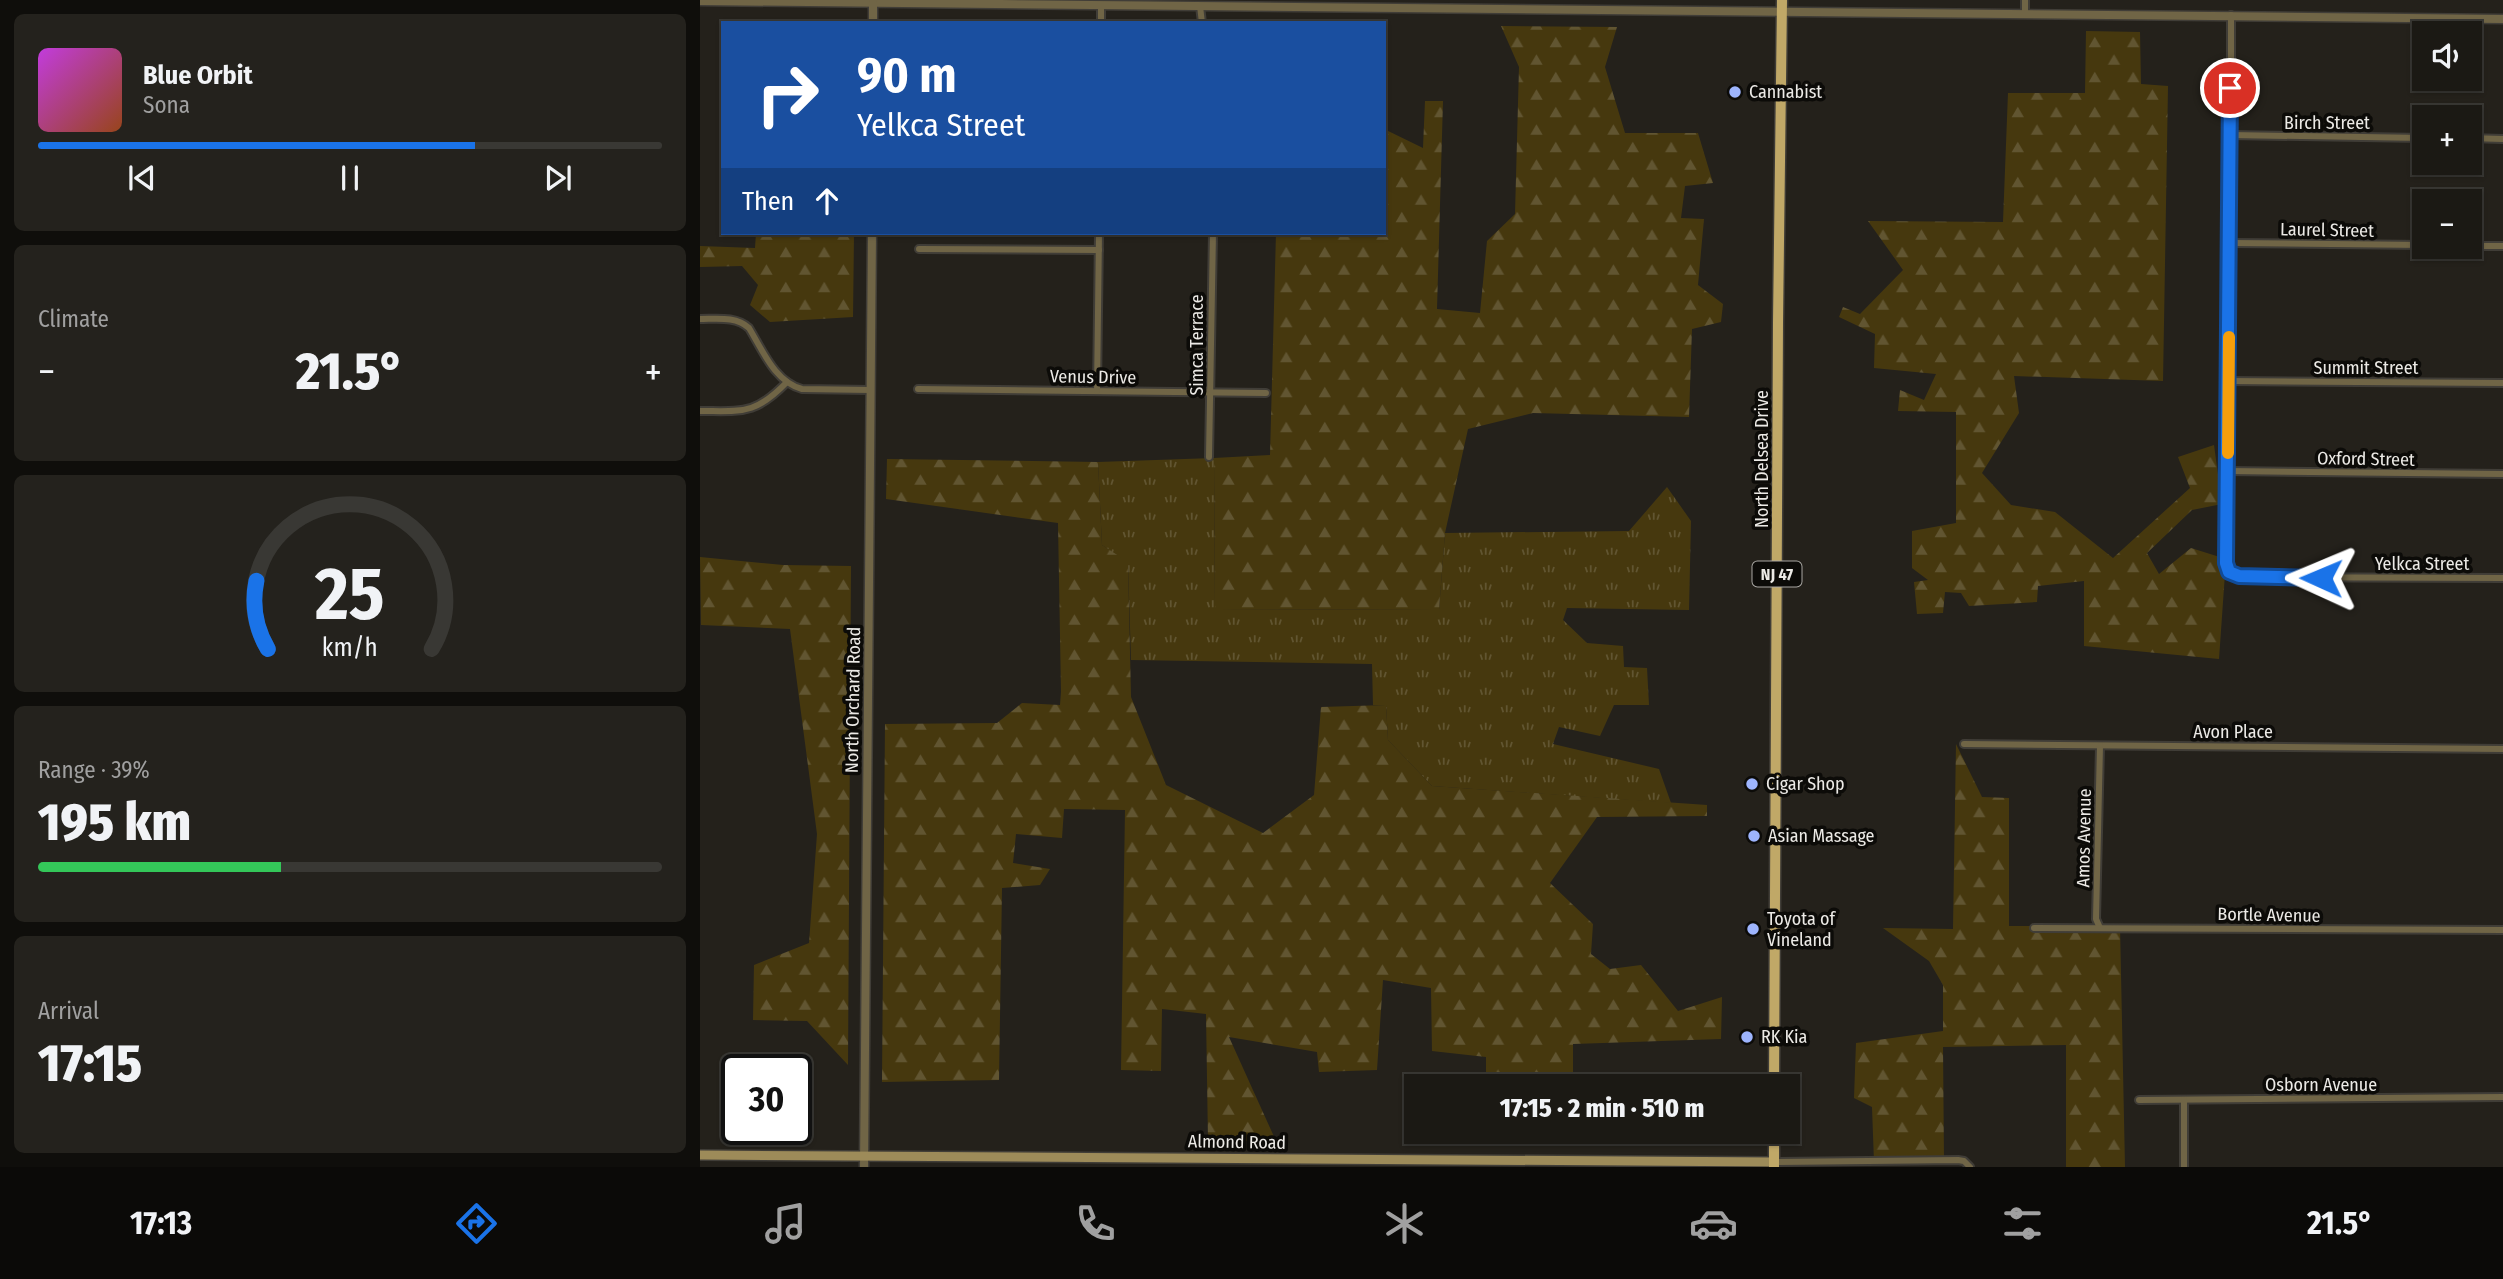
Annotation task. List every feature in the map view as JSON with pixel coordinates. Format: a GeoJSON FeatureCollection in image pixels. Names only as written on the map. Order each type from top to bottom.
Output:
{"type":"FeatureCollection","features":[{"type":"Feature","properties":{"kind":"main road","name":"North Delsea Drive"},"geometry":{"type":"LineString","coordinates":[[1774,1074],[1782,6]]}},
{"type":"Feature","properties":{"kind":"main road"},"geometry":{"type":"LineString","coordinates":[[1774,1144],[1774,1165]]}},
{"type":"Feature","properties":{"kind":"main road","name":"Almond Road"},"geometry":{"type":"LineString","coordinates":[[700,1155],[1774,1165]]}},
{"type":"Feature","properties":{"kind":"street"},"geometry":{"type":"LineString","coordinates":[[2025,0],[2025,13]]}},
{"type":"Feature","properties":{"kind":"street"},"geometry":{"type":"LineString","coordinates":[[700,1],[1200,6],[1782,6],[2025,13],[2503,19]]}},
{"type":"Feature","properties":{"kind":"street"},"geometry":{"type":"LineString","coordinates":[[873,3],[873,21]]}},
{"type":"Feature","properties":{"kind":"street"},"geometry":{"type":"LineString","coordinates":[[1101,5],[1101,21]]}},
{"type":"Feature","properties":{"kind":"street"},"geometry":{"type":"LineString","coordinates":[[1200,6],[1202,21]]}},
{"type":"Feature","properties":{"kind":"street","name":"Yelkca Street"},"geometry":{"type":"LineString","coordinates":[[2231,15],[2226,563],[2229,572],[2239,576],[2503,578]]}},
{"type":"Feature","properties":{"kind":"street","name":"Birch Street"},"geometry":{"type":"LineString","coordinates":[[2230,135],[2412,138]]}},
{"type":"Feature","properties":{"kind":"street"},"geometry":{"type":"LineString","coordinates":[[2482,138],[2503,139]]}},
{"type":"Feature","properties":{"kind":"street","name":"North Orchard Road"},"geometry":{"type":"LineString","coordinates":[[864,1167],[872,235]]}},
{"type":"Feature","properties":{"kind":"street"},"geometry":{"type":"LineString","coordinates":[[1097,391],[1099,235]]}},
{"type":"Feature","properties":{"kind":"street","name":"Simca Terrace"},"geometry":{"type":"LineString","coordinates":[[1209,457],[1213,235]]}},
{"type":"Feature","properties":{"kind":"street","name":"Laurel Street"},"geometry":{"type":"LineString","coordinates":[[2231,243],[2412,245]]}},
{"type":"Feature","properties":{"kind":"street"},"geometry":{"type":"LineString","coordinates":[[2482,246],[2503,246]]}},
{"type":"Feature","properties":{"kind":"street"},"geometry":{"type":"LineString","coordinates":[[919,248],[1099,250]]}},
{"type":"Feature","properties":{"kind":"street"},"geometry":{"type":"LineString","coordinates":[[700,319],[729,319],[743,323],[749,328],[778,374],[787,382],[803,389],[871,390]]}},
{"type":"Feature","properties":{"kind":"street","name":"Summit Street"},"geometry":{"type":"LineString","coordinates":[[2228,381],[2503,383]]}},
{"type":"Feature","properties":{"kind":"street"},"geometry":{"type":"LineString","coordinates":[[700,411],[751,409],[770,399],[787,382]]}},
{"type":"Feature","properties":{"kind":"street","name":"Venus Drive"},"geometry":{"type":"LineString","coordinates":[[918,389],[1266,393]]}},
{"type":"Feature","properties":{"kind":"street","name":"Oxford Street"},"geometry":{"type":"LineString","coordinates":[[2228,471],[2503,474]]}},
{"type":"Feature","properties":{"kind":"street","name":"Avon Place"},"geometry":{"type":"LineString","coordinates":[[1964,744],[2503,749]]}},
{"type":"Feature","properties":{"kind":"street","name":"Amos Avenue"},"geometry":{"type":"LineString","coordinates":[[2099,746],[2096,919],[2099,928]]}},
{"type":"Feature","properties":{"kind":"street","name":"Bortle Avenue"},"geometry":{"type":"LineString","coordinates":[[2034,928],[2503,930]]}},
{"type":"Feature","properties":{"kind":"street","name":"Osborn Avenue"},"geometry":{"type":"LineString","coordinates":[[2140,1100],[2503,1097]]}},
{"type":"Feature","properties":{"kind":"street"},"geometry":{"type":"LineString","coordinates":[[2184,1100],[2184,1167]]}},
{"type":"Feature","properties":{"kind":"street"},"geometry":{"type":"LineString","coordinates":[[1774,1165],[1958,1160],[1964,1161],[1970,1167]]}},
{"type":"Feature","properties":{"kind":"green space"},"geometry":{"type":"Polygon","coordinates":[[[1501,26],[1617,27],[1605,67],[1625,133],[1698,133],[1713,183],[1685,186],[1681,218],[1704,219],[1698,285],[1723,304],[1721,322],[1692,329],[1689,417],[1533,413],[1468,429],[1445,533],[1439,610],[1215,609],[1214,458],[1270,455],[1276,235],[1386,235],[1386,130],[1423,148],[1425,101],[1443,101],[1437,309],[1480,313],[1487,241],[1515,214],[1519,67],[1501,26]]]}},
{"type":"Feature","properties":{"kind":"green space"},"geometry":{"type":"Polygon","coordinates":[[[2086,31],[2140,32],[2141,84],[2168,86],[2163,381],[2014,376],[2019,413],[1982,473],[2011,505],[2055,512],[2113,558],[2190,488],[2178,457],[2214,445],[2222,504],[2192,510],[2147,553],[2159,574],[2191,548],[2226,559],[2219,659],[2084,646],[2084,581],[2038,586],[2037,602],[1969,606],[1961,593],[1945,592],[1943,613],[1917,614],[1914,582],[1928,580],[1912,568],[1912,531],[1956,523],[1956,412],[1898,411],[1900,390],[1924,400],[1936,374],[1874,368],[1875,334],[1839,317],[1843,307],[1860,314],[1903,270],[1868,221],[2003,222],[2008,93],[2085,93],[2086,31]]]}},
{"type":"Feature","properties":{"kind":"green space"},"geometry":{"type":"Polygon","coordinates":[[[756,235],[854,235],[853,317],[770,322],[750,305],[758,285],[742,266],[700,267],[700,246],[755,248],[756,235]]]}},
{"type":"Feature","properties":{"kind":"green space"},"geometry":{"type":"Polygon","coordinates":[[[1214,458],[1215,609],[1439,610],[1445,533],[1629,531],[1667,487],[1691,521],[1689,610],[1567,608],[1563,620],[1587,643],[1623,646],[1624,667],[1647,668],[1649,705],[1614,705],[1600,736],[1559,727],[1553,744],[1659,769],[1671,803],[1432,786],[1388,740],[1386,705],[1373,705],[1372,664],[1131,660],[1128,563],[1102,545],[1098,462],[1214,458]]]}},
{"type":"Feature","properties":{"kind":"green space"},"geometry":{"type":"Polygon","coordinates":[[[887,459],[1098,462],[1102,545],[1128,562],[1131,697],[1166,785],[1263,833],[1314,795],[1321,707],[1386,705],[1388,740],[1432,786],[1707,805],[1707,816],[1597,817],[1550,883],[1593,924],[1591,954],[1610,969],[1641,965],[1678,1011],[1722,997],[1721,1039],[1573,1044],[1573,1074],[1486,1074],[1486,1057],[1432,1051],[1431,988],[1383,980],[1377,1070],[1319,1072],[1317,1052],[1229,1037],[1276,1141],[1208,1141],[1206,1014],[1162,1009],[1161,1071],[1121,1070],[1125,810],[1064,809],[1062,838],[1016,834],[1013,863],[1050,869],[1040,885],[1002,888],[999,1080],[882,1082],[885,724],[997,723],[1022,703],[1060,705],[1061,692],[1058,523],[886,499],[887,459]]]}},
{"type":"Feature","properties":{"kind":"green space"},"geometry":{"type":"Polygon","coordinates":[[[700,557],[783,565],[851,566],[848,1065],[807,1021],[753,1020],[754,965],[809,943],[817,834],[790,629],[701,625],[700,557]]]}},
{"type":"Feature","properties":{"kind":"green space"},"geometry":{"type":"Polygon","coordinates":[[[1956,744],[1982,797],[2009,798],[2009,926],[2120,926],[2125,1167],[2066,1167],[2066,1045],[1943,1047],[1944,1161],[1874,1162],[1872,1107],[1854,1098],[1856,1043],[1943,1031],[1943,985],[1929,961],[1883,928],[1953,929],[1956,744]]]}},
{"type":"Feature","properties":{"kind":"slow traffic"},"geometry":{"type":"LineString","coordinates":[[2228,453],[2229,337]]}},
{"type":"Feature","properties":{"kind":"place","name":"Cannabist"},"geometry":{"type":"Point","coordinates":[1735,92]}},
{"type":"Feature","properties":{"kind":"place","name":"Cigar Shop"},"geometry":{"type":"Point","coordinates":[1752,784]}},
{"type":"Feature","properties":{"kind":"place","name":"Asian Massage"},"geometry":{"type":"Point","coordinates":[1754,836]}},
{"type":"Feature","properties":{"kind":"place","name":"Toyota of Vineland"},"geometry":{"type":"Point","coordinates":[1753,929]}},
{"type":"Feature","properties":{"kind":"place","name":"RK Kia"},"geometry":{"type":"Point","coordinates":[1747,1037]}},
{"type":"Feature","properties":{"kind":"route"},"geometry":{"type":"LineString","coordinates":[[2230,88],[2231,243],[2226,563],[2229,572],[2239,576],[2321,578]]}}]}
